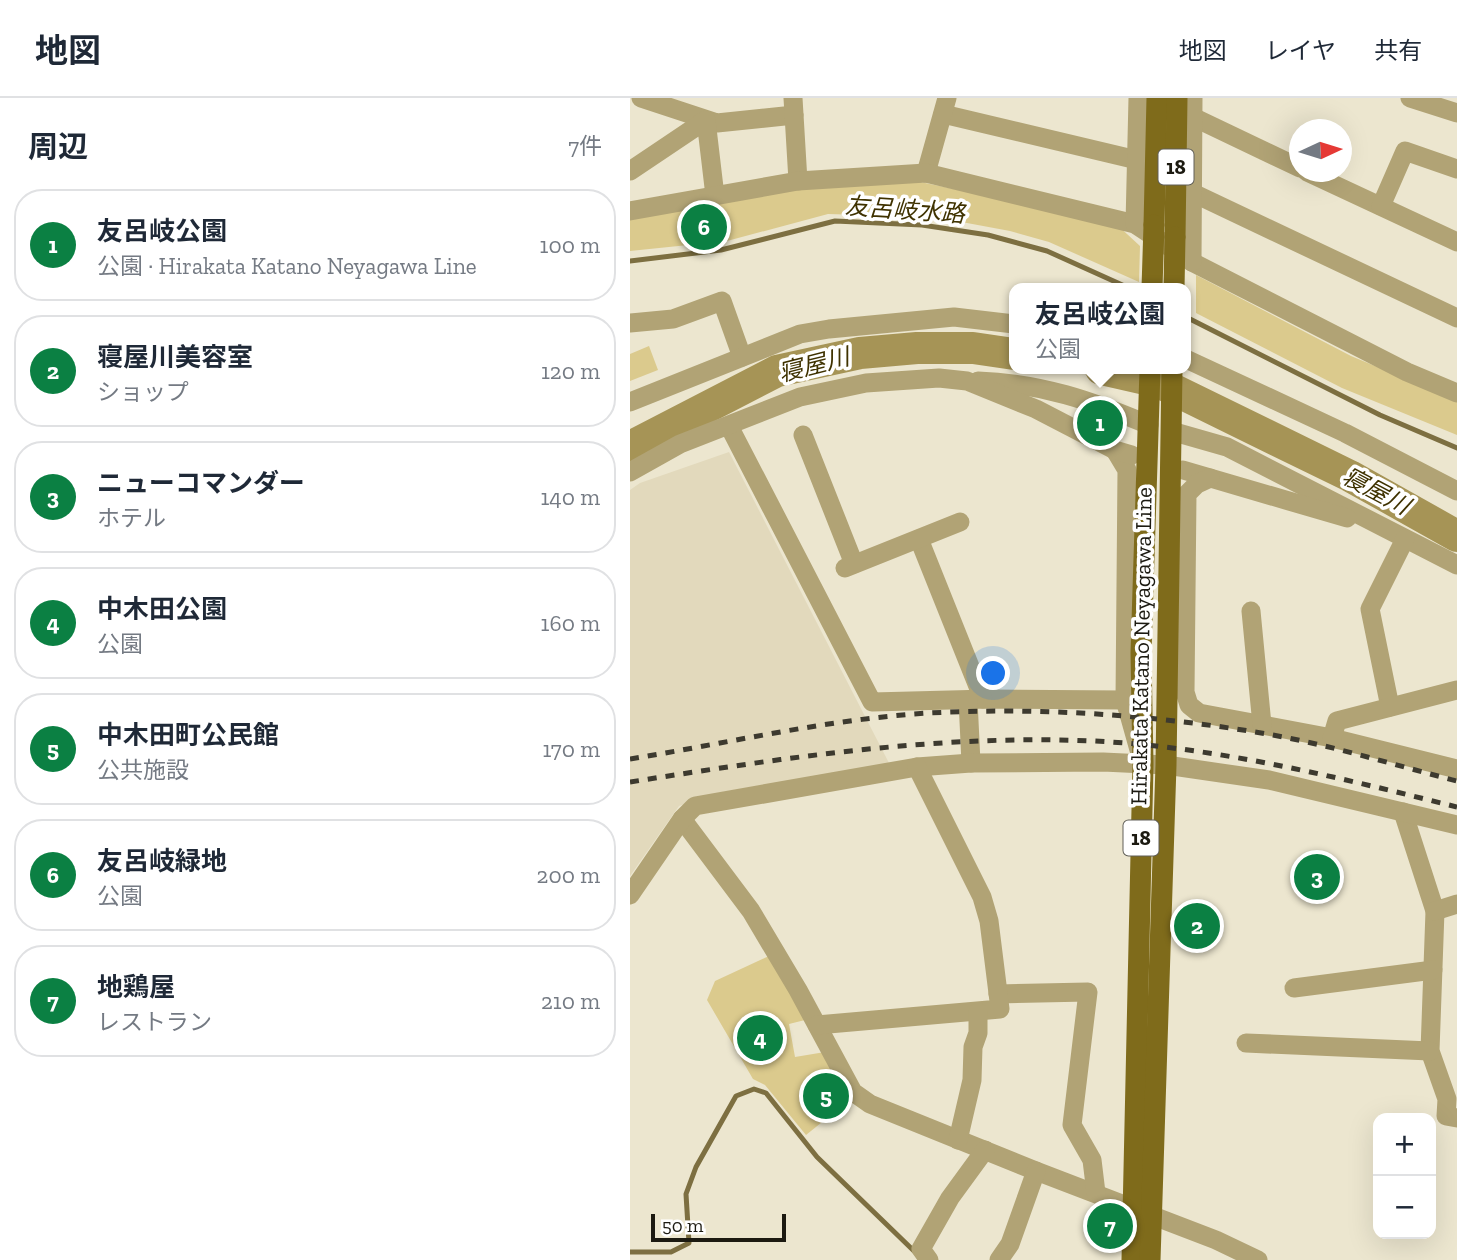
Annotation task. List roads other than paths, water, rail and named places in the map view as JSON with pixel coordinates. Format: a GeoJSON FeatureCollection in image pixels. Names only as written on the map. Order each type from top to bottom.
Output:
{"type":"FeatureCollection","features":[{"type":"Feature","properties":{"kind":"main road","name":"18"},"geometry":{"type":"LineString","coordinates":[[1151,283],[1145,224],[1157,98]]}},
{"type":"Feature","properties":{"kind":"main road","name":"18"},"geometry":{"type":"LineString","coordinates":[[1174,283],[1177,98]]}},
{"type":"Feature","properties":{"kind":"main road","name":"Hirakata Katano Neyagawa Line"},"geometry":{"type":"LineString","coordinates":[[1150,374],[1142,653],[1142,1212],[1150,1260]]}},
{"type":"Feature","properties":{"kind":"main road","name":"Hirakata Katano Neyagawa Line"},"geometry":{"type":"LineString","coordinates":[[1132,1260],[1142,1212],[1166,765],[1172,374]]}},
{"type":"Feature","properties":{"kind":"street"},"geometry":{"type":"LineString","coordinates":[[641,98],[717,123],[793,106],[799,181]]}},
{"type":"Feature","properties":{"kind":"street"},"geometry":{"type":"LineString","coordinates":[[1138,98],[1137,160],[1145,224]]}},
{"type":"Feature","properties":{"kind":"street"},"geometry":{"type":"LineString","coordinates":[[1410,98],[1457,113]]}},
{"type":"Feature","properties":{"kind":"street"},"geometry":{"type":"LineString","coordinates":[[926,173],[945,106],[1137,160]]}},
{"type":"Feature","properties":{"kind":"street"},"geometry":{"type":"LineString","coordinates":[[1192,262],[1193,108],[1289,162]]}},
{"type":"Feature","properties":{"kind":"street"},"geometry":{"type":"LineString","coordinates":[[630,171],[706,120]]}},
{"type":"Feature","properties":{"kind":"street"},"geometry":{"type":"LineString","coordinates":[[706,120],[715,196]]}},
{"type":"Feature","properties":{"kind":"street"},"geometry":{"type":"LineString","coordinates":[[1381,206],[1405,151],[1457,169]]}},
{"type":"Feature","properties":{"kind":"street"},"geometry":{"type":"LineString","coordinates":[[630,211],[799,181],[926,173],[1145,224],[1192,262],[1407,372],[1457,393]]}},
{"type":"Feature","properties":{"kind":"street"},"geometry":{"type":"LineString","coordinates":[[1329,182],[1457,243]]}},
{"type":"Feature","properties":{"kind":"street"},"geometry":{"type":"LineString","coordinates":[[1193,193],[1457,318]]}},
{"type":"Feature","properties":{"kind":"street"},"geometry":{"type":"LineString","coordinates":[[630,323],[673,319],[722,301],[742,358]]}},
{"type":"Feature","properties":{"kind":"street"},"geometry":{"type":"LineString","coordinates":[[630,402],[800,334],[954,317],[1009,323]]}},
{"type":"Feature","properties":{"kind":"street"},"geometry":{"type":"LineString","coordinates":[[1191,361],[1345,433],[1457,491]]}},
{"type":"Feature","properties":{"kind":"street"},"geometry":{"type":"LineString","coordinates":[[630,472],[680,444],[800,397],[866,383],[939,378],[1009,382],[1089,400],[1149,420]]}},
{"type":"Feature","properties":{"kind":"street"},"geometry":{"type":"LineString","coordinates":[[967,381],[1036,409],[1124,453],[1125,700],[1143,764]]}},
{"type":"Feature","properties":{"kind":"street"},"geometry":{"type":"LineString","coordinates":[[729,426],[872,702],[975,699],[1125,700]]}},
{"type":"Feature","properties":{"kind":"street"},"geometry":{"type":"LineString","coordinates":[[1171,427],[1227,447],[1457,565]]}},
{"type":"Feature","properties":{"kind":"street"},"geometry":{"type":"LineString","coordinates":[[803,435],[850,566],[960,522]]}},
{"type":"Feature","properties":{"kind":"street"},"geometry":{"type":"LineString","coordinates":[[1184,470],[1385,529]]}},
{"type":"Feature","properties":{"kind":"street"},"geometry":{"type":"LineString","coordinates":[[1210,478],[1197,484],[1187,494],[1185,692],[1189,705],[1199,713],[1332,738],[1457,769]]}},
{"type":"Feature","properties":{"kind":"street"},"geometry":{"type":"LineString","coordinates":[[919,539],[975,699],[971,763]]}},
{"type":"Feature","properties":{"kind":"street"},"geometry":{"type":"LineString","coordinates":[[1391,707],[1370,609],[1405,539]]}},
{"type":"Feature","properties":{"kind":"street"},"geometry":{"type":"LineString","coordinates":[[1251,611],[1262,725]]}},
{"type":"Feature","properties":{"kind":"street"},"geometry":{"type":"LineString","coordinates":[[1332,738],[1337,721],[1457,690]]}},
{"type":"Feature","properties":{"kind":"street"},"geometry":{"type":"LineString","coordinates":[[630,895],[682,819],[695,806],[917,767],[971,763],[1103,762],[1166,765],[1269,780],[1457,825]]}},
{"type":"Feature","properties":{"kind":"street"},"geometry":{"type":"LineString","coordinates":[[817,1025],[1000,1009],[989,921],[982,897],[917,767]]}},
{"type":"Feature","properties":{"kind":"street"},"geometry":{"type":"LineString","coordinates":[[1404,812],[1435,911],[1430,1051],[1450,1084],[1446,1116],[1457,1118]]}},
{"type":"Feature","properties":{"kind":"street"},"geometry":{"type":"LineString","coordinates":[[682,819],[751,911],[853,1092],[870,1104],[1216,1240],[1258,1260]]}},
{"type":"Feature","properties":{"kind":"street"},"geometry":{"type":"LineString","coordinates":[[1435,911],[1457,904]]}},
{"type":"Feature","properties":{"kind":"street"},"geometry":{"type":"LineString","coordinates":[[1294,988],[1433,970]]}},
{"type":"Feature","properties":{"kind":"street"},"geometry":{"type":"LineString","coordinates":[[998,994],[1088,992],[1072,1125],[1092,1160],[1096,1193]]}},
{"type":"Feature","properties":{"kind":"street"},"geometry":{"type":"LineString","coordinates":[[958,1140],[972,1080],[978,1012]]}},
{"type":"Feature","properties":{"kind":"street"},"geometry":{"type":"LineString","coordinates":[[1246,1043],[1430,1051]]}},
{"type":"Feature","properties":{"kind":"street"},"geometry":{"type":"LineString","coordinates":[[929,1260],[921,1249],[950,1198],[985,1150]]}},
{"type":"Feature","properties":{"kind":"street"},"geometry":{"type":"LineString","coordinates":[[999,1260],[1010,1244],[1036,1171]]}},
{"type":"Feature","properties":{"kind":"waterway","name":"友呂岐水路"},"geometry":{"type":"LineString","coordinates":[[630,261],[721,250],[835,221],[922,225],[988,235],[1047,251],[1118,283]]}},
{"type":"Feature","properties":{"kind":"waterway","name":"友呂岐水路"},"geometry":{"type":"LineString","coordinates":[[1191,320],[1380,415],[1457,448]]}},
{"type":"Feature","properties":{"kind":"waterway","name":"寝屋川"},"geometry":{"type":"LineString","coordinates":[[630,447],[777,371],[860,353],[917,348],[973,348],[1009,353]]}},
{"type":"Feature","properties":{"kind":"waterway","name":"寝屋川"},"geometry":{"type":"LineString","coordinates":[[1123,374],[1158,382],[1350,476],[1457,536]]}},
{"type":"Feature","properties":{"kind":"waterway"},"geometry":{"type":"LineString","coordinates":[[630,1252],[671,1252],[689,1243],[686,1194],[696,1167],[736,1096],[754,1089],[766,1093],[817,1157],[915,1252]]}},
{"type":"Feature","properties":{"kind":"railway"},"geometry":{"type":"LineString","coordinates":[[630,759],[854,720],[971,711],[1056,712],[1141,717],[1267,734],[1339,749],[1457,781]]}},
{"type":"Feature","properties":{"kind":"railway"},"geometry":{"type":"LineString","coordinates":[[630,782],[861,750],[977,741],[1093,741],[1185,750],[1276,765],[1457,807]]}},
{"type":"Feature","properties":{"kind":"place","name":"友呂岐緑地"},"geometry":{"type":"Point","coordinates":[704,227]}},
{"type":"Feature","properties":{"kind":"place","name":"友呂岐公園"},"geometry":{"type":"Point","coordinates":[1100,423]}},
{"type":"Feature","properties":{"kind":"place","name":"ニューコマンダー"},"geometry":{"type":"Point","coordinates":[1317,877]}},
{"type":"Feature","properties":{"kind":"place","name":"寝屋川美容室"},"geometry":{"type":"Point","coordinates":[1197,926]}},
{"type":"Feature","properties":{"kind":"place","name":"中木田公園"},"geometry":{"type":"Point","coordinates":[760,1038]}},
{"type":"Feature","properties":{"kind":"place","name":"中木田町公民館"},"geometry":{"type":"Point","coordinates":[826,1096]}},
{"type":"Feature","properties":{"kind":"place","name":"地鶏屋"},"geometry":{"type":"Point","coordinates":[1110,1226]}}]}
